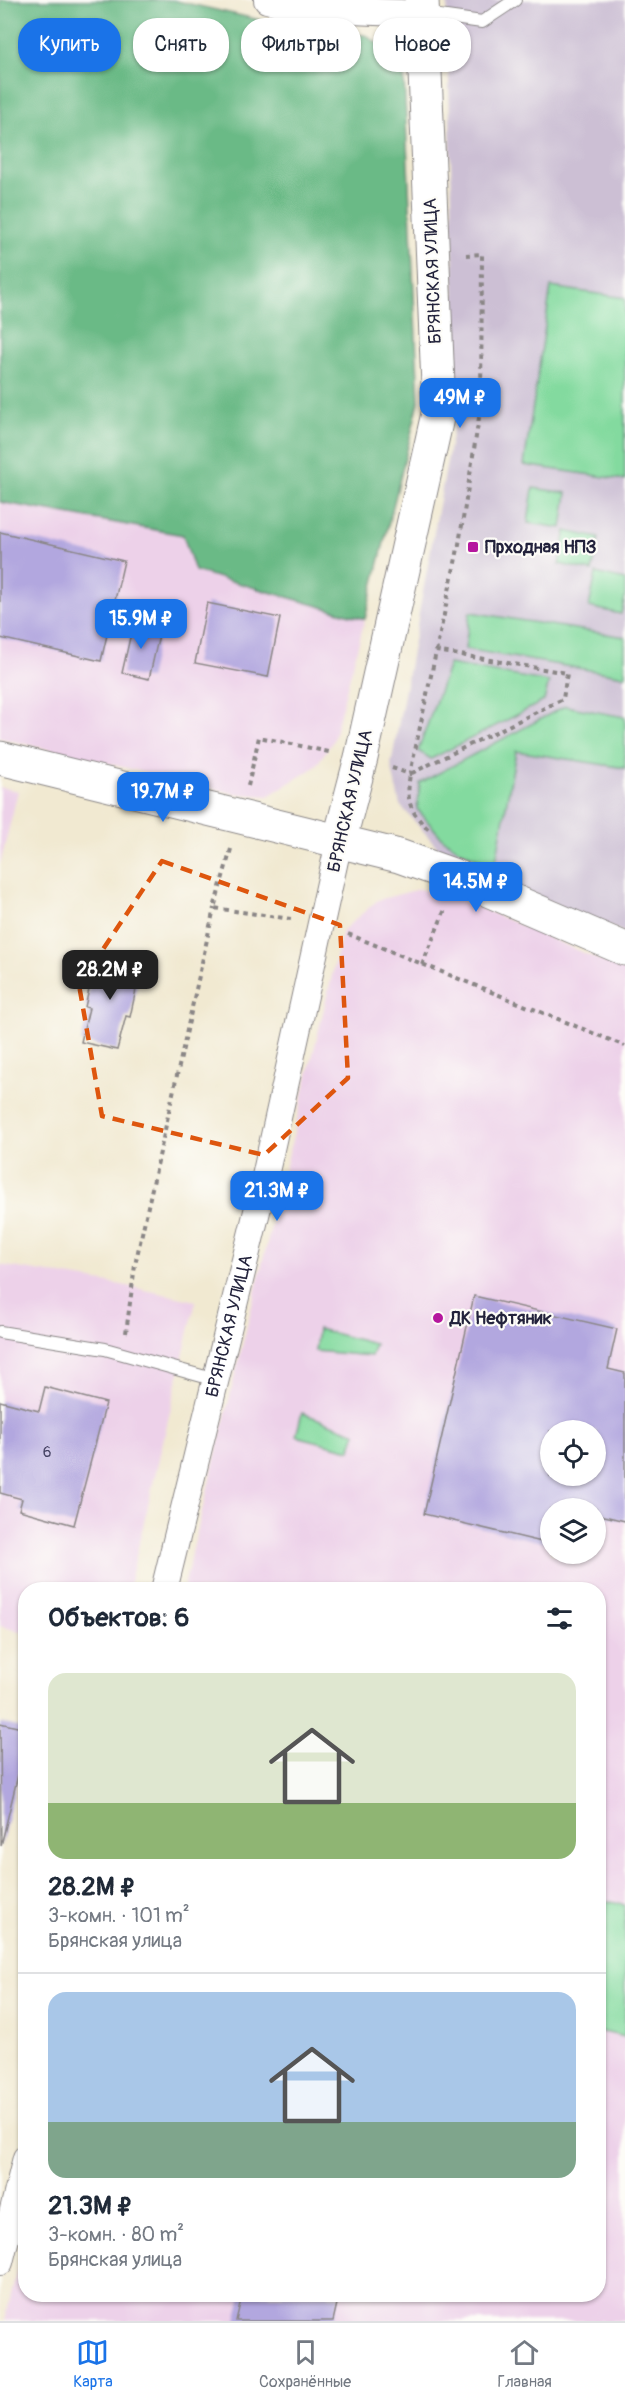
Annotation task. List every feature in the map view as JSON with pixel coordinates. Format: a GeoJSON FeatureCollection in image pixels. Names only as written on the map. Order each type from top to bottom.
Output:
{"type":"FeatureCollection","features":[{"type":"Feature","properties":{"kind":"street"},"geometry":{"type":"LineString","coordinates":[[267,0],[303,9],[423,7]]}},
{"type":"Feature","properties":{"kind":"street","name":"БРЯНСКАЯ УЛИЦА"},"geometry":{"type":"LineString","coordinates":[[167,1582],[265,1176],[339,842],[361,758],[439,410],[423,7]]}},
{"type":"Feature","properties":{"kind":"street"},"geometry":{"type":"LineString","coordinates":[[0,758],[399,855],[458,877],[625,950]]}},
{"type":"Feature","properties":{"kind":"street"},"geometry":{"type":"LineString","coordinates":[[0,2262],[18,2190]]}},
{"type":"Feature","properties":{"kind":"lane"},"geometry":{"type":"LineString","coordinates":[[423,7],[482,22],[515,0]]}},
{"type":"Feature","properties":{"kind":"lane"},"geometry":{"type":"LineString","coordinates":[[0,1332],[105,1349],[216,1380]]}},
{"type":"Feature","properties":{"kind":"path"},"geometry":{"type":"LineString","coordinates":[[429,831],[413,814],[407,795],[410,774],[563,699],[567,673],[436,651]]}},
{"type":"Feature","properties":{"kind":"path"},"geometry":{"type":"LineString","coordinates":[[422,964],[458,877]]}},
{"type":"Feature","properties":{"kind":"path"},"geometry":{"type":"LineString","coordinates":[[123,1354],[135,1265],[214,908]]}},
{"type":"Feature","properties":{"kind":"highlighted area"},"geometry":{"type":"Polygon","coordinates":[[[162,861],[340,925],[348,1078],[264,1155],[102,1116],[79,985],[162,861]]]}},
{"type":"Feature","properties":{"kind":"shaded area"},"geometry":{"type":"Polygon","coordinates":[[[447,0],[625,0],[625,933],[488,877],[441,851],[400,805],[391,765],[457,408],[449,72],[471,72],[471,18],[447,18],[447,0]]]}},
{"type":"Feature","properties":{"kind":"shaded area"},"geometry":{"type":"Polygon","coordinates":[[[0,502],[183,535],[195,571],[365,619],[333,741],[315,767],[268,796],[237,794],[0,738],[0,502]]]}},
{"type":"Feature","properties":{"kind":"shaded area"},"geometry":{"type":"Polygon","coordinates":[[[0,787],[18,791],[0,865],[0,787]]]}},
{"type":"Feature","properties":{"kind":"shaded area","name":"ДК Нефтяник"},"geometry":{"type":"Polygon","coordinates":[[[419,889],[460,899],[625,971],[625,2321],[5,2321],[18,2266],[18,2302],[606,2302],[606,1582],[185,1582],[343,930],[378,900],[419,889]]]}},
{"type":"Feature","properties":{"kind":"shaded area"},"geometry":{"type":"Polygon","coordinates":[[[0,1265],[122,1285],[196,1301],[130,1582],[18,1582],[18,1631],[0,1626],[0,1265]]]}},
{"type":"Feature","properties":{"kind":"green space"},"geometry":{"type":"Polygon","coordinates":[[[0,0],[173,0],[251,18],[241,18],[241,72],[361,72],[361,35],[366,35],[373,40],[373,72],[401,72],[404,77],[419,402],[365,619],[195,571],[183,535],[0,502],[0,0]]]}},
{"type":"Feature","properties":{"kind":"green space"},"geometry":{"type":"Polygon","coordinates":[[[551,287],[625,298],[625,480],[524,465],[551,287]]]}},
{"type":"Feature","properties":{"kind":"green space"},"geometry":{"type":"Polygon","coordinates":[[[533,488],[567,493],[562,528],[528,523],[533,488]]]}},
{"type":"Feature","properties":{"kind":"green space"},"geometry":{"type":"Polygon","coordinates":[[[566,531],[599,538],[592,571],[559,564],[566,531]]]}},
{"type":"Feature","properties":{"kind":"green space"},"geometry":{"type":"Polygon","coordinates":[[[596,573],[625,580],[625,598],[621,614],[589,607],[596,573]]]}},
{"type":"Feature","properties":{"kind":"green space"},"geometry":{"type":"Polygon","coordinates":[[[470,612],[625,637],[625,676],[465,649],[470,612]]]}},
{"type":"Feature","properties":{"kind":"green space"},"geometry":{"type":"Polygon","coordinates":[[[449,664],[549,682],[544,701],[431,759],[418,751],[449,664]]]}},
{"type":"Feature","properties":{"kind":"green space"},"geometry":{"type":"Polygon","coordinates":[[[565,706],[625,717],[625,768],[516,751],[495,867],[459,850],[442,838],[417,809],[420,783],[565,706]]]}},
{"type":"Feature","properties":{"kind":"green space"},"geometry":{"type":"Polygon","coordinates":[[[318,1329],[375,1344],[371,1356],[315,1351],[318,1329]]]}},
{"type":"Feature","properties":{"kind":"green space"},"geometry":{"type":"Polygon","coordinates":[[[302,1413],[356,1433],[350,1450],[296,1436],[302,1413]]]}},
{"type":"Feature","properties":{"kind":"green space"},"geometry":{"type":"Polygon","coordinates":[[[606,1901],[625,1905],[625,2037],[606,2033],[606,1901]]]}},
{"type":"Feature","properties":{"kind":"building"},"geometry":{"type":"Polygon","coordinates":[[[0,532],[124,561],[101,661],[0,638],[0,532]]]}},
{"type":"Feature","properties":{"kind":"building"},"geometry":{"type":"Polygon","coordinates":[[[207,603],[280,618],[268,677],[195,663],[207,603]]]}},
{"type":"Feature","properties":{"kind":"building"},"geometry":{"type":"Polygon","coordinates":[[[134,620],[161,626],[149,679],[122,673],[134,620]]]}},
{"type":"Feature","properties":{"kind":"building"},"geometry":{"type":"Polygon","coordinates":[[[116,953],[129,955],[134,963],[135,976],[139,976],[130,1017],[126,1016],[117,1050],[81,1042],[89,1008],[85,1007],[94,967],[99,968],[104,957],[116,953]]]}},
{"type":"Feature","properties":{"kind":"building"},"geometry":{"type":"Polygon","coordinates":[[[474,1296],[617,1329],[608,1369],[625,1373],[625,1521],[606,1516],[606,1498],[540,1498],[540,1542],[424,1514],[474,1296]]]}},
{"type":"Feature","properties":{"kind":"building"},"geometry":{"type":"Polygon","coordinates":[[[45,1387],[106,1403],[74,1525],[19,1510],[22,1499],[0,1493],[0,1401],[39,1411],[45,1387]]]}},
{"type":"Feature","properties":{"kind":"building"},"geometry":{"type":"Polygon","coordinates":[[[0,1723],[18,1727],[18,1775],[1,1846],[0,1723]]]}},
{"type":"Feature","properties":{"kind":"building"},"geometry":{"type":"Polygon","coordinates":[[[240,2302],[337,2302],[333,2321],[236,2321],[240,2302]]]}},
{"type":"Feature","properties":{"kind":"place","name":"Прходная НПЗ"},"geometry":{"type":"Point","coordinates":[473,547]}},
{"type":"Feature","properties":{"kind":"place","name":"ДК Нефтяник"},"geometry":{"type":"Point","coordinates":[438,1318]}}]}
